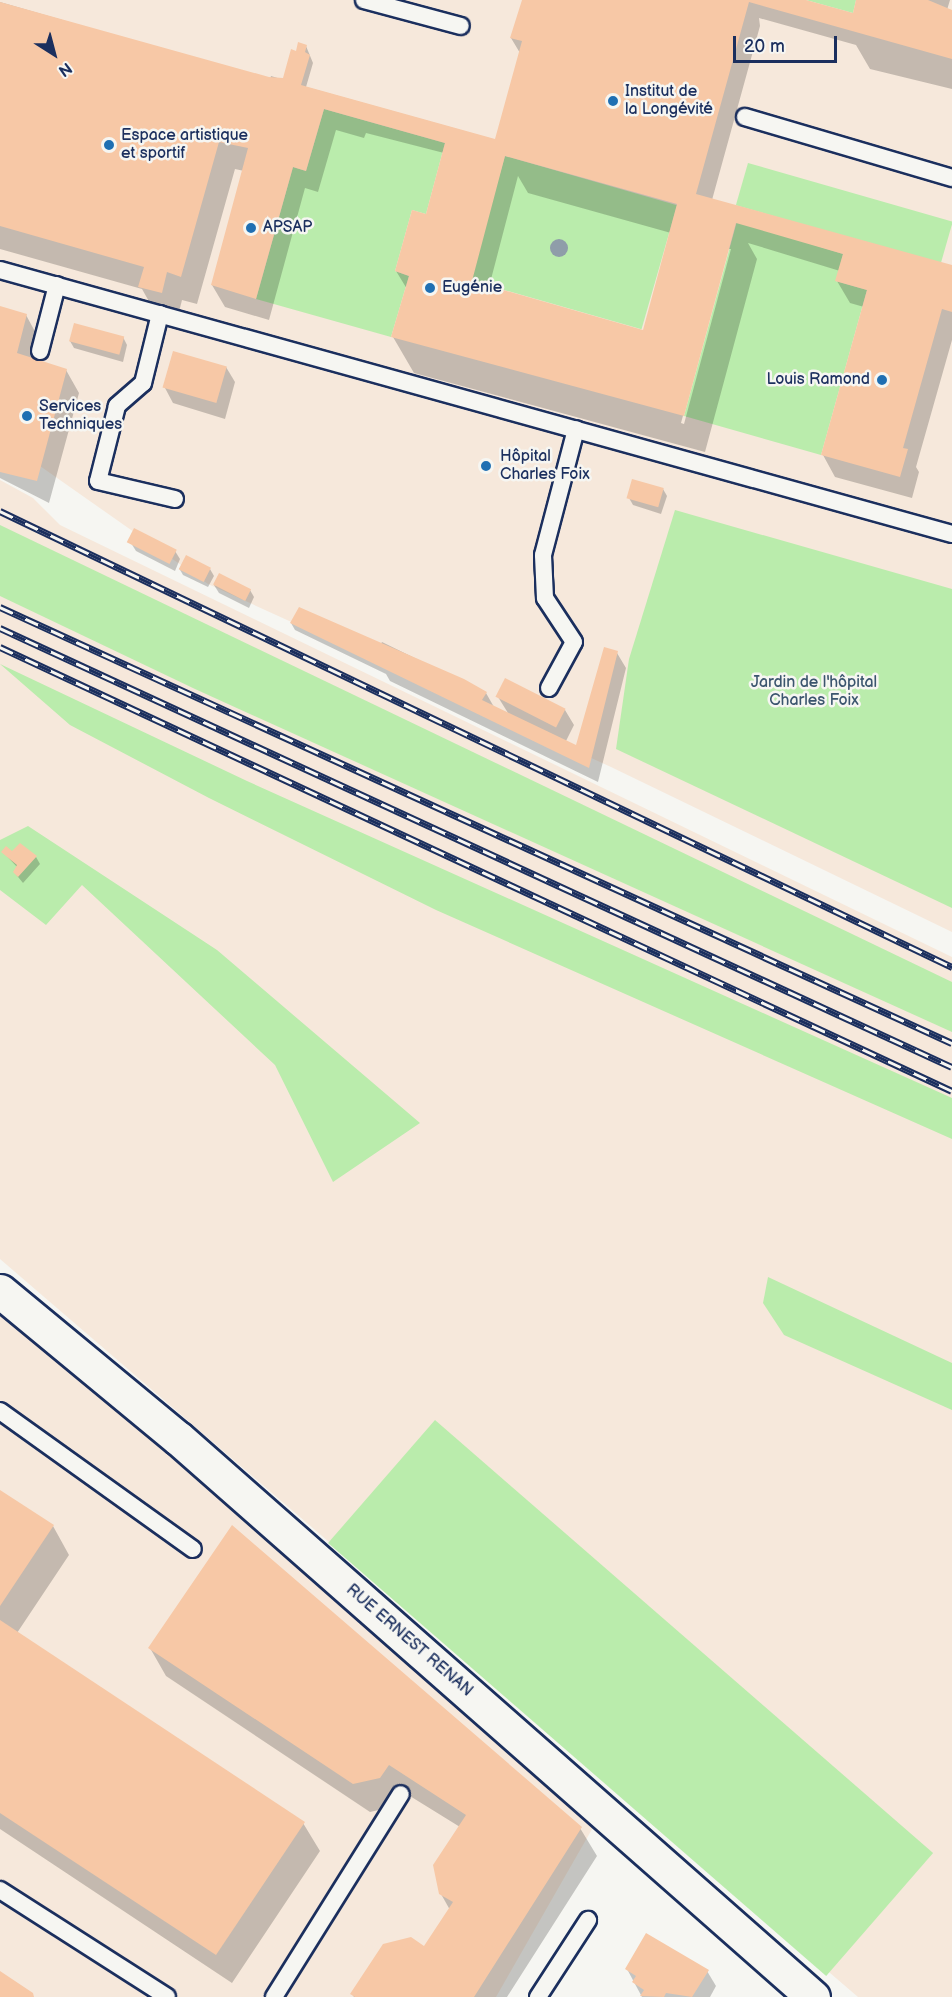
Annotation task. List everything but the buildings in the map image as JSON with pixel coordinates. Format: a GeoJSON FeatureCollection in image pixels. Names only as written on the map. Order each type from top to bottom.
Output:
{"type":"FeatureCollection","features":[{"type":"Feature","properties":{"kind":"street","name":"RUE ERNEST RENAN"},"geometry":{"type":"LineString","coordinates":[[0,1291],[187,1446],[813,1997]]}},
{"type":"Feature","properties":{"kind":"lane"},"geometry":{"type":"LineString","coordinates":[[364,0],[461,26]]}},
{"type":"Feature","properties":{"kind":"lane"},"geometry":{"type":"LineString","coordinates":[[745,117],[952,178]]}},
{"type":"Feature","properties":{"kind":"lane"},"geometry":{"type":"LineString","coordinates":[[0,270],[952,534]]}},
{"type":"Feature","properties":{"kind":"lane"},"geometry":{"type":"LineString","coordinates":[[40,351],[57,285]]}},
{"type":"Feature","properties":{"kind":"lane"},"geometry":{"type":"LineString","coordinates":[[160,314],[143,383],[117,406],[98,480],[175,499]]}},
{"type":"Feature","properties":{"kind":"lane"},"geometry":{"type":"LineString","coordinates":[[549,688],[573,642],[544,598],[543,555],[576,429]]}},
{"type":"Feature","properties":{"kind":"lane"},"geometry":{"type":"LineString","coordinates":[[0,1411],[193,1549]]}},
{"type":"Feature","properties":{"kind":"lane"},"geometry":{"type":"LineString","coordinates":[[274,1997],[401,1794]]}},
{"type":"Feature","properties":{"kind":"lane"},"geometry":{"type":"LineString","coordinates":[[0,1890],[167,1997]]}},
{"type":"Feature","properties":{"kind":"lane"},"geometry":{"type":"LineString","coordinates":[[538,1997],[588,1920]]}},
{"type":"Feature","properties":{"kind":"shaded area","name":"Hôpital Charles Foix"},"geometry":{"type":"Polygon","coordinates":[[[0,0],[952,0],[952,932],[611,767],[208,584],[40,466],[0,465],[0,0]]]}},
{"type":"Feature","properties":{"kind":"shaded area"},"geometry":{"type":"Polygon","coordinates":[[[0,480],[33,498],[60,525],[952,957],[952,1997],[858,1997],[0,1259],[0,480]]]}},
{"type":"Feature","properties":{"kind":"shaded area"},"geometry":{"type":"Polygon","coordinates":[[[0,1309],[412,1661],[595,1824],[496,1997],[0,1997],[0,1309]]]}},
{"type":"Feature","properties":{"kind":"green space"},"geometry":{"type":"Polygon","coordinates":[[[806,0],[856,0],[853,13],[806,0]]]}},
{"type":"Feature","properties":{"kind":"green space"},"geometry":{"type":"Polygon","coordinates":[[[324,109],[445,143],[426,214],[412,210],[395,271],[409,276],[391,337],[256,299],[293,167],[306,171],[324,109]]]}},
{"type":"Feature","properties":{"kind":"green space"},"geometry":{"type":"Polygon","coordinates":[[[505,156],[677,205],[642,329],[469,280],[505,156]]]}},
{"type":"Feature","properties":{"kind":"green space"},"geometry":{"type":"Polygon","coordinates":[[[748,163],[952,221],[941,264],[736,205],[748,163]]]}},
{"type":"Feature","properties":{"kind":"green space"},"geometry":{"type":"Polygon","coordinates":[[[737,221],[843,254],[836,281],[867,290],[821,455],[684,416],[737,221]]]}},
{"type":"Feature","properties":{"kind":"green space","name":"Jardin de l'hôpital Charles Foix"},"geometry":{"type":"Polygon","coordinates":[[[675,510],[952,589],[952,908],[616,749],[629,659],[675,510]]]}},
{"type":"Feature","properties":{"kind":"green space"},"geometry":{"type":"Polygon","coordinates":[[[0,525],[952,982],[952,1032],[195,689],[0,596],[0,525]]]}},
{"type":"Feature","properties":{"kind":"green space"},"geometry":{"type":"Polygon","coordinates":[[[0,664],[247,781],[952,1098],[952,1139],[436,910],[209,798],[70,725],[0,664]]]}},
{"type":"Feature","properties":{"kind":"green space"},"geometry":{"type":"Polygon","coordinates":[[[28,826],[217,950],[420,1123],[333,1182],[275,1065],[82,885],[46,925],[0,890],[0,840],[28,826]]]}},
{"type":"Feature","properties":{"kind":"green space"},"geometry":{"type":"Polygon","coordinates":[[[768,1277],[952,1363],[952,1410],[784,1335],[763,1303],[768,1277]]]}},
{"type":"Feature","properties":{"kind":"green space"},"geometry":{"type":"Polygon","coordinates":[[[435,1420],[933,1853],[826,1976],[328,1543],[435,1420]]]}},
{"type":"Feature","properties":{"kind":"railway"},"geometry":{"type":"LineString","coordinates":[[0,511],[952,967]]}},
{"type":"Feature","properties":{"kind":"railway"},"geometry":{"type":"LineString","coordinates":[[0,607],[952,1043]]}},
{"type":"Feature","properties":{"kind":"railway"},"geometry":{"type":"LineString","coordinates":[[0,628],[952,1067]]}},
{"type":"Feature","properties":{"kind":"railway"},"geometry":{"type":"LineString","coordinates":[[0,647],[952,1091]]}},
{"type":"Feature","properties":{"kind":"place","name":"Institut de la Longévité"},"geometry":{"type":"Point","coordinates":[613,101]}},
{"type":"Feature","properties":{"kind":"place","name":"Espace artistique et sportif"},"geometry":{"type":"Point","coordinates":[109,145]}},
{"type":"Feature","properties":{"kind":"place","name":"APSAP"},"geometry":{"type":"Point","coordinates":[251,228]}},
{"type":"Feature","properties":{"kind":"place","name":"Eugénie"},"geometry":{"type":"Point","coordinates":[430,288]}},
{"type":"Feature","properties":{"kind":"place","name":"Louis Ramond"},"geometry":{"type":"Point","coordinates":[882,380]}},
{"type":"Feature","properties":{"kind":"place","name":"Services Techniques"},"geometry":{"type":"Point","coordinates":[27,416]}},
{"type":"Feature","properties":{"kind":"place","name":"Hôpital Charles Foix"},"geometry":{"type":"Point","coordinates":[486,466]}}]}
